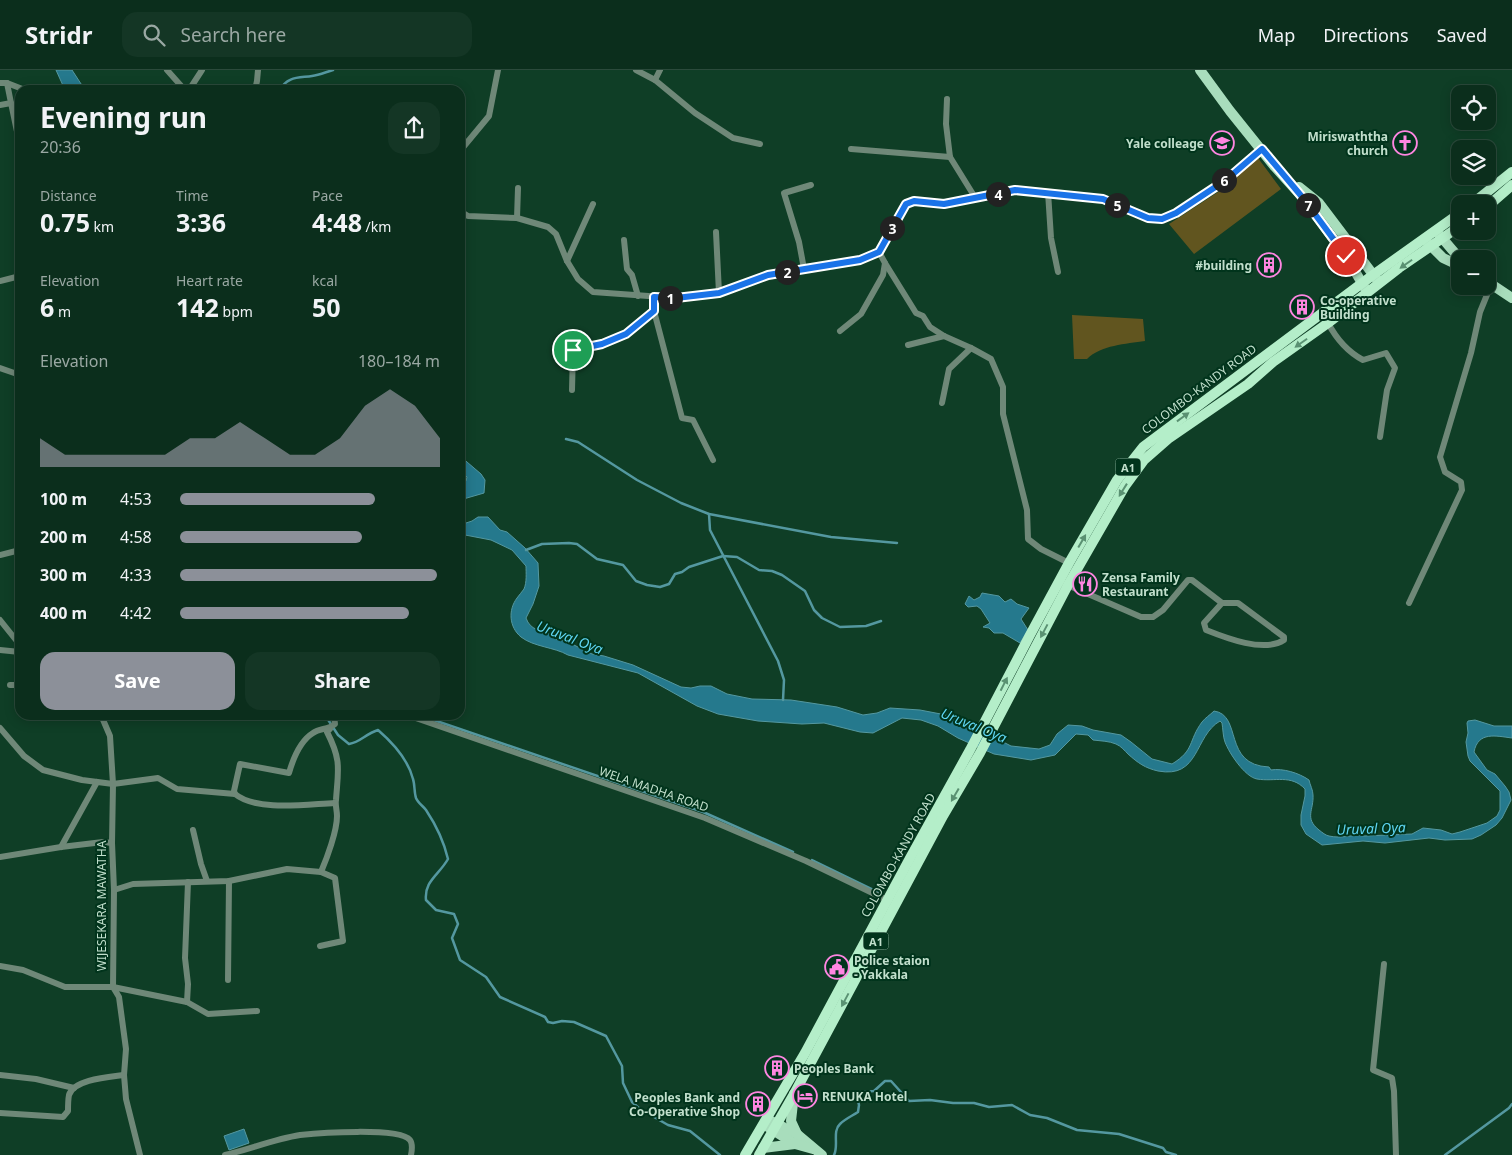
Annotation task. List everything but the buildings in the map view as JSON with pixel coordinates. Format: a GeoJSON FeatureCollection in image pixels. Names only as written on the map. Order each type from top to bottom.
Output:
{"type":"FeatureCollection","features":[{"type":"Feature","properties":{"kind":"highway"},"geometry":{"type":"LineString","coordinates":[[1483,195],[1512,172]]}},
{"type":"Feature","properties":{"kind":"highway"},"geometry":{"type":"LineString","coordinates":[[1496,199],[1512,185]]}},
{"type":"Feature","properties":{"kind":"highway","name":"COLOMBO-KANDY ROAD"},"geometry":{"type":"LineString","coordinates":[[1439,235],[1451,223]]}},
{"type":"Feature","properties":{"kind":"highway","name":"COLOMBO-KANDY ROAD"},"geometry":{"type":"LineString","coordinates":[[1064,583],[1069,563],[1117,480],[1143,446],[1241,375],[1269,352],[1365,288],[1427,243],[1451,230]]}},
{"type":"Feature","properties":{"kind":"highway","name":"COLOMBO-KANDY ROAD"},"geometry":{"type":"LineString","coordinates":[[761,1151],[794,1094],[914,859],[975,752],[1064,583],[1125,486],[1144,460],[1168,439],[1248,384],[1273,362],[1328,323],[1365,288]]}},
{"type":"Feature","properties":{"kind":"highway"},"geometry":{"type":"LineString","coordinates":[[1241,375],[1248,384]]}},
{"type":"Feature","properties":{"kind":"highway","name":"COLOMBO-KANDY ROAD"},"geometry":{"type":"LineString","coordinates":[[746,1154],[801,1061],[887,900],[914,859]]}},
{"type":"Feature","properties":{"kind":"main road"},"geometry":{"type":"LineString","coordinates":[[1200,70],[1230,111],[1303,198],[1346,256],[1365,288]]}},
{"type":"Feature","properties":{"kind":"main road"},"geometry":{"type":"LineString","coordinates":[[1276,167],[1319,203],[1377,279]]}},
{"type":"Feature","properties":{"kind":"main road"},"geometry":{"type":"LineString","coordinates":[[1439,235],[1452,250]]}},
{"type":"Feature","properties":{"kind":"main road"},"geometry":{"type":"LineString","coordinates":[[1427,243],[1443,258],[1451,262]]}},
{"type":"Feature","properties":{"kind":"main road"},"geometry":{"type":"LineString","coordinates":[[1496,288],[1512,298]]}},
{"type":"Feature","properties":{"kind":"main road"},"geometry":{"type":"LineString","coordinates":[[794,1094],[791,1121],[797,1134]]}},
{"type":"Feature","properties":{"kind":"main road"},"geometry":{"type":"LineString","coordinates":[[765,1121],[795,1144],[819,1153]]}},
{"type":"Feature","properties":{"kind":"main road"},"geometry":{"type":"LineString","coordinates":[[775,1127],[797,1134],[819,1153]]}},
{"type":"Feature","properties":{"kind":"main road"},"geometry":{"type":"LineString","coordinates":[[761,1151],[795,1144]]}},
{"type":"Feature","properties":{"kind":"street"},"geometry":{"type":"LineString","coordinates":[[167,70],[180,85]]}},
{"type":"Feature","properties":{"kind":"street"},"geometry":{"type":"LineString","coordinates":[[192,85],[202,70]]}},
{"type":"Feature","properties":{"kind":"street"},"geometry":{"type":"LineString","coordinates":[[256,85],[258,70]]}},
{"type":"Feature","properties":{"kind":"street"},"geometry":{"type":"LineString","coordinates":[[465,145],[489,116],[498,70]]}},
{"type":"Feature","properties":{"kind":"street"},"geometry":{"type":"LineString","coordinates":[[636,70],[654,80],[695,113],[733,138],[760,144]]}},
{"type":"Feature","properties":{"kind":"street"},"geometry":{"type":"LineString","coordinates":[[654,80],[660,70]]}},
{"type":"Feature","properties":{"kind":"street"},"geometry":{"type":"LineString","coordinates":[[4,83],[15,122]]}},
{"type":"Feature","properties":{"kind":"street"},"geometry":{"type":"LineString","coordinates":[[948,99],[946,124],[950,157],[976,199]]}},
{"type":"Feature","properties":{"kind":"street"},"geometry":{"type":"LineString","coordinates":[[0,105],[11,103]]}},
{"type":"Feature","properties":{"kind":"street"},"geometry":{"type":"LineString","coordinates":[[851,148],[950,157]]}},
{"type":"Feature","properties":{"kind":"street"},"geometry":{"type":"LineString","coordinates":[[465,214],[468,216],[517,218],[548,227],[556,234],[567,261],[578,279],[594,292],[676,298],[719,293],[768,275],[860,260],[879,252],[906,204],[914,201],[944,204],[1015,190],[1048,192],[1103,199],[1148,218],[1162,219],[1176,213],[1226,180],[1262,149]]}},
{"type":"Feature","properties":{"kind":"street"},"geometry":{"type":"LineString","coordinates":[[804,268],[799,242],[784,192],[811,185]]}},
{"type":"Feature","properties":{"kind":"street"},"geometry":{"type":"LineString","coordinates":[[517,218],[518,188]]}},
{"type":"Feature","properties":{"kind":"street"},"geometry":{"type":"LineString","coordinates":[[1048,192],[1051,238],[1058,272]]}},
{"type":"Feature","properties":{"kind":"street"},"geometry":{"type":"LineString","coordinates":[[567,261],[593,204]]}},
{"type":"Feature","properties":{"kind":"street"},"geometry":{"type":"LineString","coordinates":[[716,232],[719,293]]}},
{"type":"Feature","properties":{"kind":"street"},"geometry":{"type":"LineString","coordinates":[[624,240],[627,269],[632,275],[638,296]]}},
{"type":"Feature","properties":{"kind":"street"},"geometry":{"type":"LineString","coordinates":[[879,252],[916,313],[923,316],[930,327],[991,359],[1003,387],[1003,414],[1027,510],[1028,539],[1069,563]]}},
{"type":"Feature","properties":{"kind":"street"},"geometry":{"type":"LineString","coordinates":[[840,331],[861,314],[883,275],[885,263]]}},
{"type":"Feature","properties":{"kind":"street"},"geometry":{"type":"LineString","coordinates":[[0,281],[15,277]]}},
{"type":"Feature","properties":{"kind":"street"},"geometry":{"type":"LineString","coordinates":[[1409,603],[1462,490],[1461,482],[1445,472],[1440,457],[1471,353],[1485,295]]}},
{"type":"Feature","properties":{"kind":"street"},"geometry":{"type":"LineString","coordinates":[[654,297],[654,311],[682,418],[693,420],[713,460]]}},
{"type":"Feature","properties":{"kind":"street"},"geometry":{"type":"LineString","coordinates":[[572,390],[573,350],[602,344],[626,334],[654,311]]}},
{"type":"Feature","properties":{"kind":"street"},"geometry":{"type":"LineString","coordinates":[[1328,323],[1334,335],[1354,356],[1363,360],[1386,353],[1395,368],[1387,390],[1380,437]]}},
{"type":"Feature","properties":{"kind":"street"},"geometry":{"type":"LineString","coordinates":[[908,345],[944,336]]}},
{"type":"Feature","properties":{"kind":"street"},"geometry":{"type":"LineString","coordinates":[[942,403],[949,369],[972,348]]}},
{"type":"Feature","properties":{"kind":"street"},"geometry":{"type":"LineString","coordinates":[[0,368],[15,374]]}},
{"type":"Feature","properties":{"kind":"street"},"geometry":{"type":"LineString","coordinates":[[0,555],[15,551]]}},
{"type":"Feature","properties":{"kind":"street"},"geometry":{"type":"LineString","coordinates":[[1064,583],[1141,618],[1152,617],[1163,610],[1188,580],[1192,580],[1222,603],[1238,603],[1284,638],[1284,640],[1278,644],[1232,641],[1206,630],[1204,623],[1222,603]]}},
{"type":"Feature","properties":{"kind":"street"},"geometry":{"type":"LineString","coordinates":[[0,620],[15,639]]}},
{"type":"Feature","properties":{"kind":"street"},"geometry":{"type":"LineString","coordinates":[[0,650],[15,652]]}},
{"type":"Feature","properties":{"kind":"street"},"geometry":{"type":"LineString","coordinates":[[10,685],[15,685]]}},
{"type":"Feature","properties":{"kind":"street","name":"WIJESEKARA MAWATHA"},"geometry":{"type":"LineString","coordinates":[[103,720],[110,736],[113,784],[113,987],[119,997],[126,1049],[124,1075],[126,1099],[140,1155]]}},
{"type":"Feature","properties":{"kind":"street"},"geometry":{"type":"LineString","coordinates":[[321,872],[328,856],[337,816],[335,803],[340,770],[335,747],[327,732],[333,727],[334,720]]}},
{"type":"Feature","properties":{"kind":"street","name":"WELA MADHA ROAD"},"geometry":{"type":"LineString","coordinates":[[421,720],[705,818],[806,861],[887,900]]}},
{"type":"Feature","properties":{"kind":"street"},"geometry":{"type":"LineString","coordinates":[[235,794],[234,790],[240,764],[289,773],[293,759],[306,740],[314,732],[333,727]]}},
{"type":"Feature","properties":{"kind":"street"},"geometry":{"type":"LineString","coordinates":[[0,728],[24,756],[43,770],[82,780],[113,784],[158,778],[177,789],[235,794],[242,799],[271,805],[335,803]]}},
{"type":"Feature","properties":{"kind":"street"},"geometry":{"type":"LineString","coordinates":[[61,847],[97,782]]}},
{"type":"Feature","properties":{"kind":"street"},"geometry":{"type":"LineString","coordinates":[[193,830],[206,881]]}},
{"type":"Feature","properties":{"kind":"street"},"geometry":{"type":"LineString","coordinates":[[0,857],[61,847],[103,842],[112,843]]}},
{"type":"Feature","properties":{"kind":"street"},"geometry":{"type":"LineString","coordinates":[[114,890],[133,884],[229,881],[287,869],[321,872],[335,878],[343,941],[320,946]]}},
{"type":"Feature","properties":{"kind":"street"},"geometry":{"type":"LineString","coordinates":[[228,980],[229,881]]}},
{"type":"Feature","properties":{"kind":"street"},"geometry":{"type":"LineString","coordinates":[[187,1002],[188,984],[185,958],[188,882]]}},
{"type":"Feature","properties":{"kind":"street"},"geometry":{"type":"LineString","coordinates":[[1384,964],[1373,1070],[1392,1078],[1396,1155]]}},
{"type":"Feature","properties":{"kind":"street"},"geometry":{"type":"LineString","coordinates":[[0,966],[22,970],[65,987],[113,987],[187,1002],[208,1014],[257,1011]]}},
{"type":"Feature","properties":{"kind":"street"},"geometry":{"type":"LineString","coordinates":[[0,1075],[36,1079],[74,1088]]}},
{"type":"Feature","properties":{"kind":"street"},"geometry":{"type":"LineString","coordinates":[[0,1113],[63,1117],[68,1111],[69,1094],[74,1088],[93,1079],[124,1075]]}},
{"type":"Feature","properties":{"kind":"street"},"geometry":{"type":"LineString","coordinates":[[226,1155],[300,1135],[380,1131],[399,1134],[409,1139],[412,1144],[411,1155]]}},
{"type":"Feature","properties":{"kind":"shaded area"},"geometry":{"type":"Polygon","coordinates":[[[1258,158],[1281,189],[1194,254],[1169,224],[1218,192],[1258,158]]]}},
{"type":"Feature","properties":{"kind":"shaded area"},"geometry":{"type":"Polygon","coordinates":[[[1072,315],[1143,319],[1145,341],[1106,348],[1087,359],[1074,359],[1072,315]]]}},
{"type":"Feature","properties":{"kind":"water"},"geometry":{"type":"Polygon","coordinates":[[[56,70],[72,70],[82,85],[63,85],[56,70]]]}},
{"type":"Feature","properties":{"kind":"water"},"geometry":{"type":"Polygon","coordinates":[[[465,460],[485,480],[484,493],[465,499],[465,482],[467,477],[465,475],[465,460]]]}},
{"type":"Feature","properties":{"kind":"water"},"geometry":{"type":"Polygon","coordinates":[[[478,517],[488,517],[500,530],[507,532],[525,548],[538,563],[539,586],[526,618],[536,630],[553,635],[555,639],[566,641],[592,654],[633,665],[681,687],[711,686],[727,694],[752,699],[791,700],[837,707],[863,715],[877,713],[890,708],[920,710],[960,720],[1011,746],[1039,749],[1050,745],[1057,734],[1068,725],[1082,726],[1121,735],[1152,759],[1172,764],[1188,750],[1202,722],[1214,711],[1223,714],[1228,721],[1239,749],[1245,758],[1254,764],[1269,767],[1271,770],[1291,772],[1309,780],[1313,791],[1311,818],[1314,826],[1329,836],[1338,837],[1412,834],[1423,828],[1441,830],[1452,834],[1487,823],[1497,816],[1500,810],[1500,791],[1470,761],[1468,756],[1466,742],[1468,733],[1467,723],[1468,721],[1475,720],[1494,726],[1512,726],[1512,738],[1489,736],[1479,741],[1474,752],[1487,770],[1495,774],[1505,786],[1511,800],[1502,818],[1496,825],[1472,839],[1445,840],[1429,838],[1385,843],[1363,841],[1322,845],[1306,834],[1301,825],[1305,789],[1300,784],[1288,780],[1257,779],[1248,774],[1238,764],[1227,747],[1220,721],[1205,736],[1189,763],[1182,769],[1172,772],[1158,771],[1145,767],[1118,745],[1093,740],[1088,735],[1076,734],[1055,755],[1031,760],[994,754],[958,738],[938,726],[921,720],[902,718],[873,733],[860,732],[824,723],[802,724],[758,721],[718,714],[697,706],[638,673],[568,655],[532,643],[521,637],[514,628],[511,613],[514,603],[525,586],[526,566],[512,550],[491,540],[465,535],[465,523],[478,517]]]}},
{"type":"Feature","properties":{"kind":"water"},"geometry":{"type":"Polygon","coordinates":[[[982,593],[999,596],[1005,602],[1011,599],[1017,604],[1029,608],[1021,619],[1028,630],[1020,643],[1003,633],[994,633],[989,628],[983,627],[990,623],[981,609],[977,606],[968,607],[965,604],[969,596],[974,600],[980,597],[982,593]]]}},
{"type":"Feature","properties":{"kind":"water"},"geometry":{"type":"Polygon","coordinates":[[[244,1129],[249,1143],[229,1150],[224,1136],[244,1129]]]}},
{"type":"Feature","properties":{"kind":"waterway","name":"Uruval Oya"},"geometry":{"type":"LineString","coordinates":[[283,85],[290,80],[315,76],[333,70]]}},
{"type":"Feature","properties":{"kind":"waterway"},"geometry":{"type":"LineString","coordinates":[[566,439],[578,442],[637,480],[681,503],[709,514],[831,537],[897,543]]}},
{"type":"Feature","properties":{"kind":"waterway"},"geometry":{"type":"LineString","coordinates":[[709,514],[710,530],[778,661],[784,680],[783,700]]}},
{"type":"Feature","properties":{"kind":"waterway"},"geometry":{"type":"LineString","coordinates":[[526,550],[542,544],[577,544],[597,559],[623,565],[636,581],[660,587],[669,584],[675,574],[689,567],[723,556],[737,557],[759,570],[772,571],[782,575],[805,591],[814,610],[822,618],[840,627],[866,626],[881,621]]}},
{"type":"Feature","properties":{"kind":"waterway","name":"Uruval Oya"},"geometry":{"type":"LineString","coordinates":[[328,720],[338,735],[349,744],[357,742],[378,730],[394,746],[408,765],[414,781],[416,798],[426,810],[436,828],[448,859],[427,888],[426,900],[436,910],[454,914],[458,924],[452,938],[460,960],[486,977],[500,997],[545,1017],[548,1022],[574,1022],[606,1036],[622,1066],[623,1083],[632,1102],[640,1109],[668,1125],[690,1131],[720,1155]]}},
{"type":"Feature","properties":{"kind":"waterway"},"geometry":{"type":"LineString","coordinates":[[434,720],[703,812],[793,852]]}},
{"type":"Feature","properties":{"kind":"waterway"},"geometry":{"type":"LineString","coordinates":[[812,860],[880,893]]}},
{"type":"Feature","properties":{"kind":"waterway"},"geometry":{"type":"LineString","coordinates":[[834,1155],[836,1131],[840,1124],[858,1112],[857,1097],[860,1092],[874,1091],[885,1081],[891,1081],[909,1101],[930,1100],[974,1103],[989,1107],[1012,1105],[1030,1115],[1047,1118],[1077,1130],[1119,1134],[1163,1148],[1166,1152],[1176,1155]]}},
{"type":"Feature","properties":{"kind":"waterway"},"geometry":{"type":"LineString","coordinates":[[1445,1155],[1512,1104]]}},
{"type":"Feature","properties":{"kind":"place","name":"Yale colleage"},"geometry":{"type":"Point","coordinates":[1222,143]}},
{"type":"Feature","properties":{"kind":"place","name":"Miriswaththa church"},"geometry":{"type":"Point","coordinates":[1405,143]}},
{"type":"Feature","properties":{"kind":"place","name":"#building"},"geometry":{"type":"Point","coordinates":[1269,265]}},
{"type":"Feature","properties":{"kind":"place","name":"Co-operative Building"},"geometry":{"type":"Point","coordinates":[1302,307]}},
{"type":"Feature","properties":{"kind":"place","name":"Zensa Family Restaurant"},"geometry":{"type":"Point","coordinates":[1085,584]}},
{"type":"Feature","properties":{"kind":"place","name":"Police staion - Yakkala"},"geometry":{"type":"Point","coordinates":[837,967]}},
{"type":"Feature","properties":{"kind":"place","name":"Peoples Bank"},"geometry":{"type":"Point","coordinates":[777,1068]}},
{"type":"Feature","properties":{"kind":"place","name":"RENUKA Hotel"},"geometry":{"type":"Point","coordinates":[805,1096]}},
{"type":"Feature","properties":{"kind":"place","name":"Peoples Bank and Co-Operative Shop"},"geometry":{"type":"Point","coordinates":[758,1104]}},
{"type":"Feature","properties":{"kind":"route"},"geometry":{"type":"LineString","coordinates":[[573,350],[602,344],[626,334],[654,311],[654,297],[676,298],[719,293],[768,275],[860,260],[879,252],[906,204],[914,201],[944,204],[1015,190],[1048,192],[1103,199],[1148,218],[1162,219],[1176,213],[1226,180],[1262,149],[1303,198],[1346,256]]}}]}
